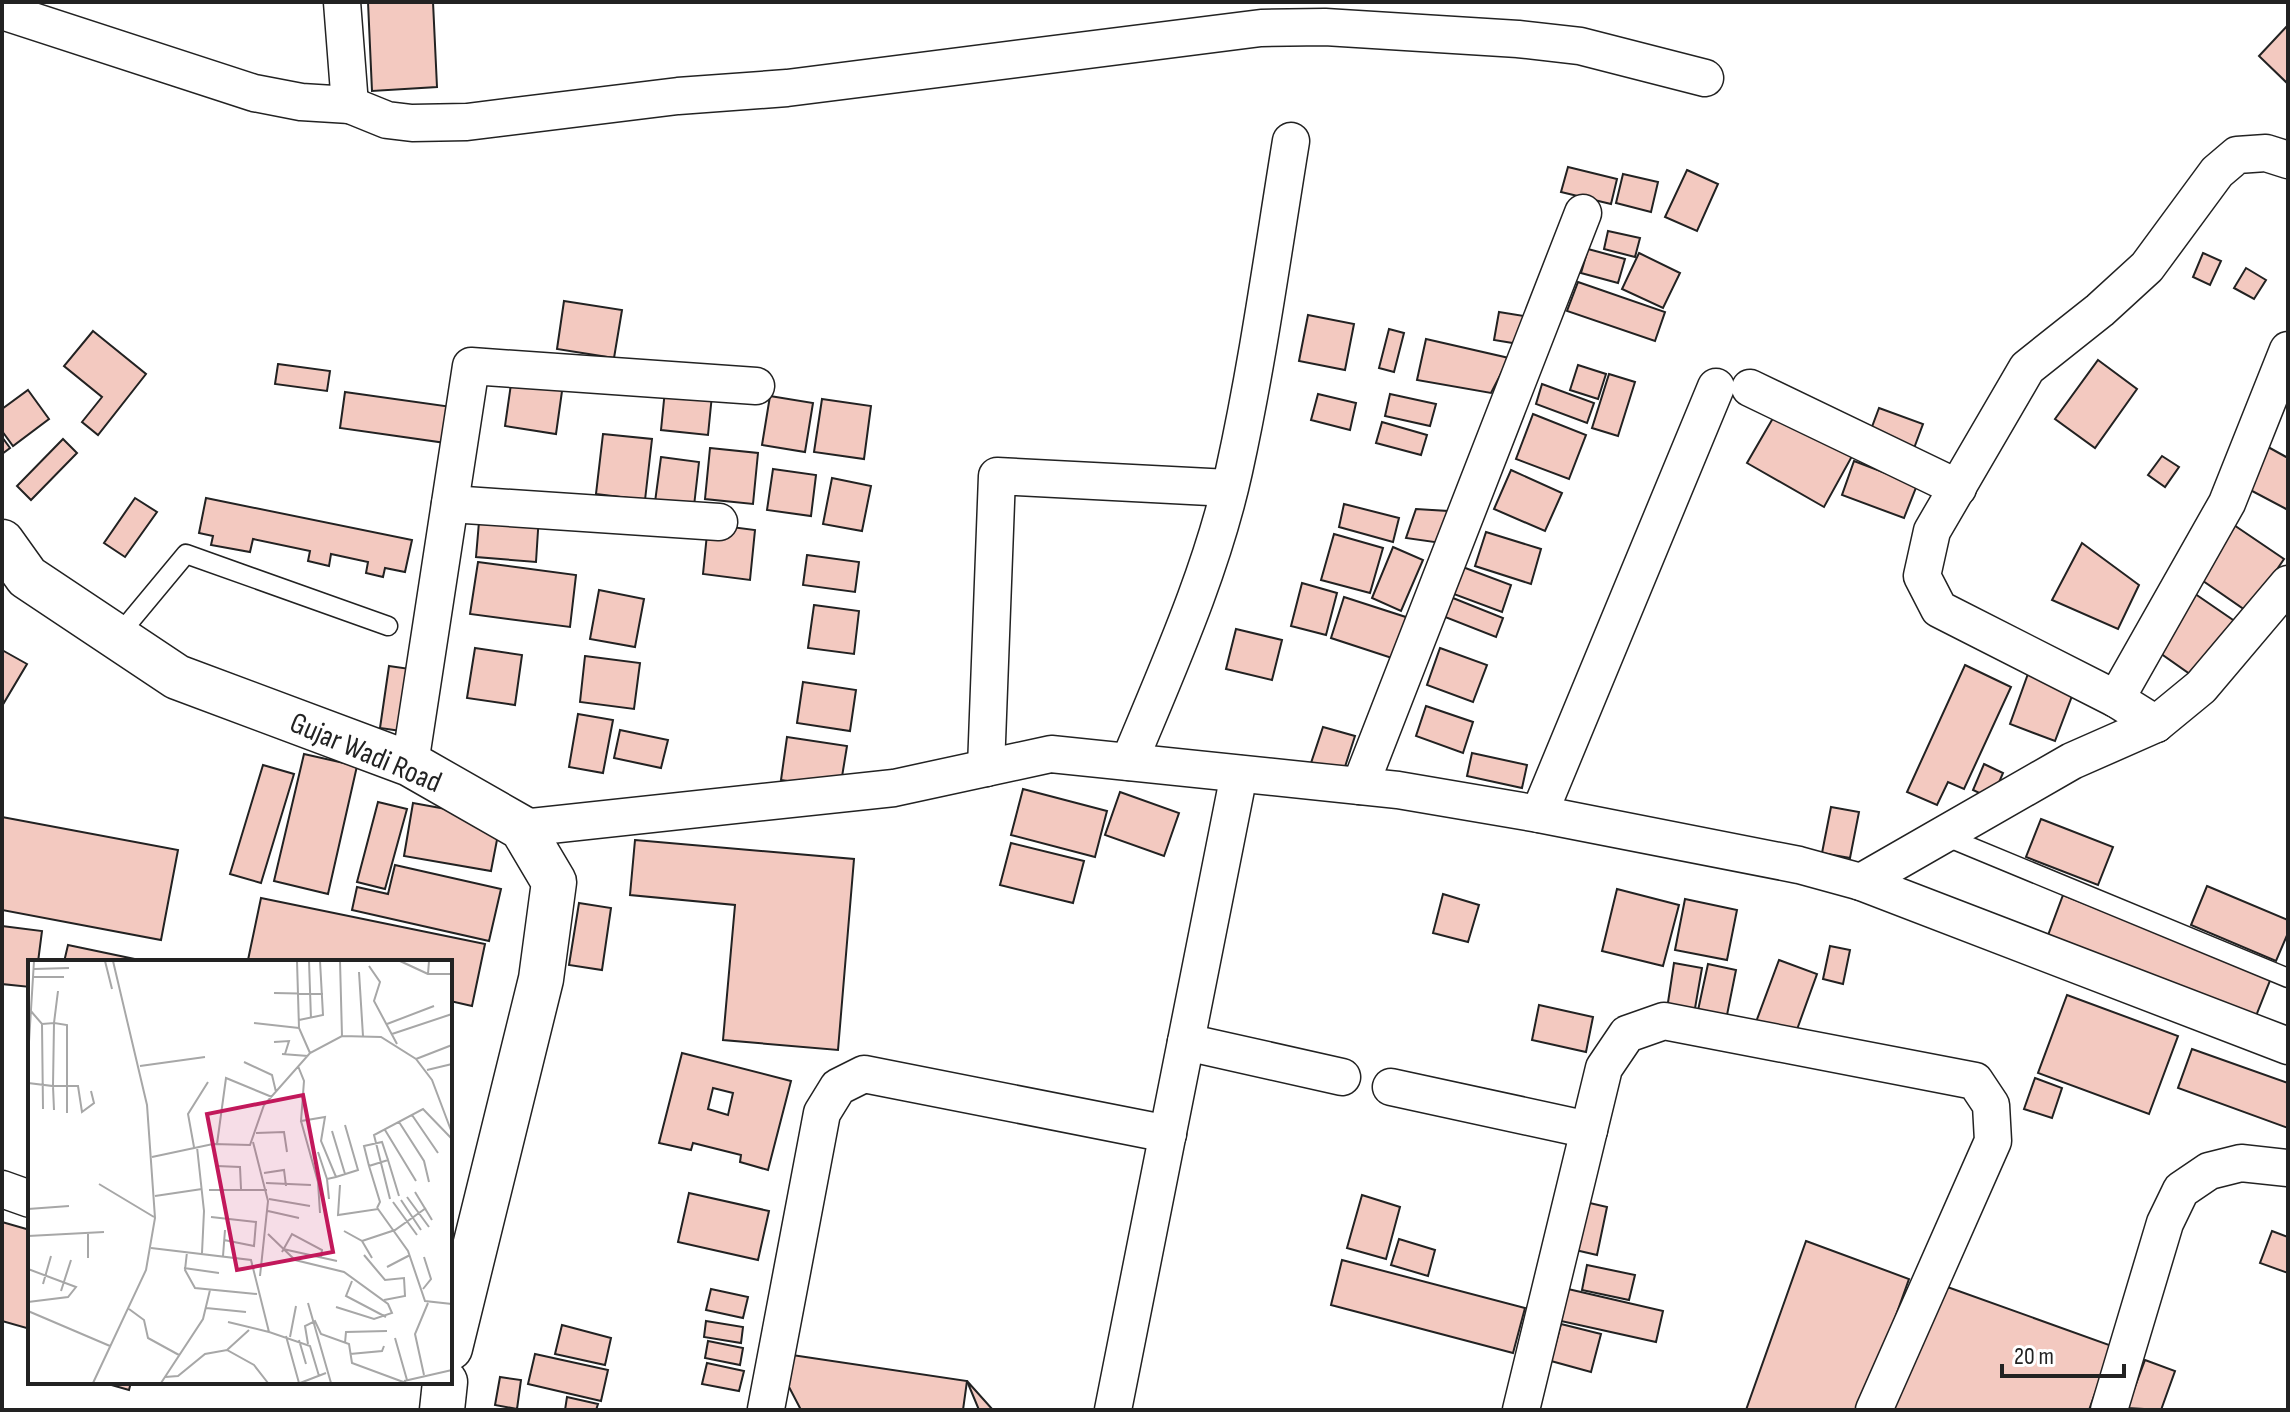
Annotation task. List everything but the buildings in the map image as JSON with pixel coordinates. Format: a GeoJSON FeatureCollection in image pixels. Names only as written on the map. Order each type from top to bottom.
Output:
{"type":"FeatureCollection","features":[{"type":"Feature","properties":{"kind":"street"},"geometry":{"type":"LineString","coordinates":[[342,2],[350,105]]}},
{"type":"Feature","properties":{"kind":"street"},"geometry":{"type":"LineString","coordinates":[[2,11],[254,93],[301,102],[350,105],[387,120],[412,123],[467,122],[678,96],[787,88],[1261,28],[1299,27],[1518,39],[1580,46],[1705,78]]}},
{"type":"Feature","properties":{"kind":"street"},"geometry":{"type":"LineString","coordinates":[[1129,762],[1182,634],[1229,488],[1255,362],[1291,141]]}},
{"type":"Feature","properties":{"kind":"street"},"geometry":{"type":"LineString","coordinates":[[2156,724],[2116,699],[1939,609],[1922,576],[1932,531],[2027,368],[2100,310],[2147,267],[2217,172],[2237,155],[2266,153],[2288,160]]}},
{"type":"Feature","properties":{"kind":"street"},"geometry":{"type":"LineString","coordinates":[[1360,786],[1583,213]]}},
{"type":"Feature","properties":{"kind":"street"},"geometry":{"type":"LineString","coordinates":[[2116,699],[2227,503],[2288,350]]}},
{"type":"Feature","properties":{"kind":"street"},"geometry":{"type":"LineString","coordinates":[[410,764],[471,366],[756,386]]}},
{"type":"Feature","properties":{"kind":"street"},"geometry":{"type":"LineString","coordinates":[[1539,814],[1733,388],[1958,488]]}},
{"type":"Feature","properties":{"kind":"street"},"geometry":{"type":"LineString","coordinates":[[986,768],[997,476],[1229,488]]}},
{"type":"Feature","properties":{"kind":"street"},"geometry":{"type":"LineString","coordinates":[[450,504],[719,522]]}},
{"type":"Feature","properties":{"kind":"street","name":"Gujar Wadi Road"},"geometry":{"type":"LineString","coordinates":[[2,542],[27,577],[177,677],[410,764],[522,828],[554,882],[541,979],[452,1340]]}},
{"type":"Feature","properties":{"kind":"street"},"geometry":{"type":"LineString","coordinates":[[1861,882],[2072,761],[2156,724],[2201,687],[2288,584]]}},
{"type":"Feature","properties":{"kind":"street"},"geometry":{"type":"LineString","coordinates":[[522,828],[894,788],[1051,754],[1360,786],[1539,814],[1799,865],[1861,882],[2288,1046]]}},
{"type":"Feature","properties":{"kind":"street"},"geometry":{"type":"LineString","coordinates":[[1113,1410],[1239,774]]}},
{"type":"Feature","properties":{"kind":"street"},"geometry":{"type":"LineString","coordinates":[[1521,1410],[1604,1068],[1627,1034],[1664,1021],[1975,1081],[1991,1105],[1993,1141],[1874,1410]]}},
{"type":"Feature","properties":{"kind":"street"},"geometry":{"type":"LineString","coordinates":[[1186,1042],[1342,1077]]}},
{"type":"Feature","properties":{"kind":"street"},"geometry":{"type":"LineString","coordinates":[[766,1409],[822,1113],[838,1087],[864,1074],[1168,1134]]}},
{"type":"Feature","properties":{"kind":"street"},"geometry":{"type":"LineString","coordinates":[[1391,1087],[1589,1130]]}},
{"type":"Feature","properties":{"kind":"street"},"geometry":{"type":"LineString","coordinates":[[2109,1410],[2165,1223],[2181,1190],[2209,1171],[2241,1163],[2288,1168]]}},
{"type":"Feature","properties":{"kind":"street"},"geometry":{"type":"LineString","coordinates":[[2,1189],[28,1198]]}},
{"type":"Feature","properties":{"kind":"street"},"geometry":{"type":"LineString","coordinates":[[442,1410],[445,1384]]}},
{"type":"Feature","properties":{"kind":"lane"},"geometry":{"type":"LineString","coordinates":[[117,637],[186,554],[388,626]]}},
{"type":"Feature","properties":{"kind":"lane"},"geometry":{"type":"LineString","coordinates":[[1942,835],[2288,978]]}}]}
